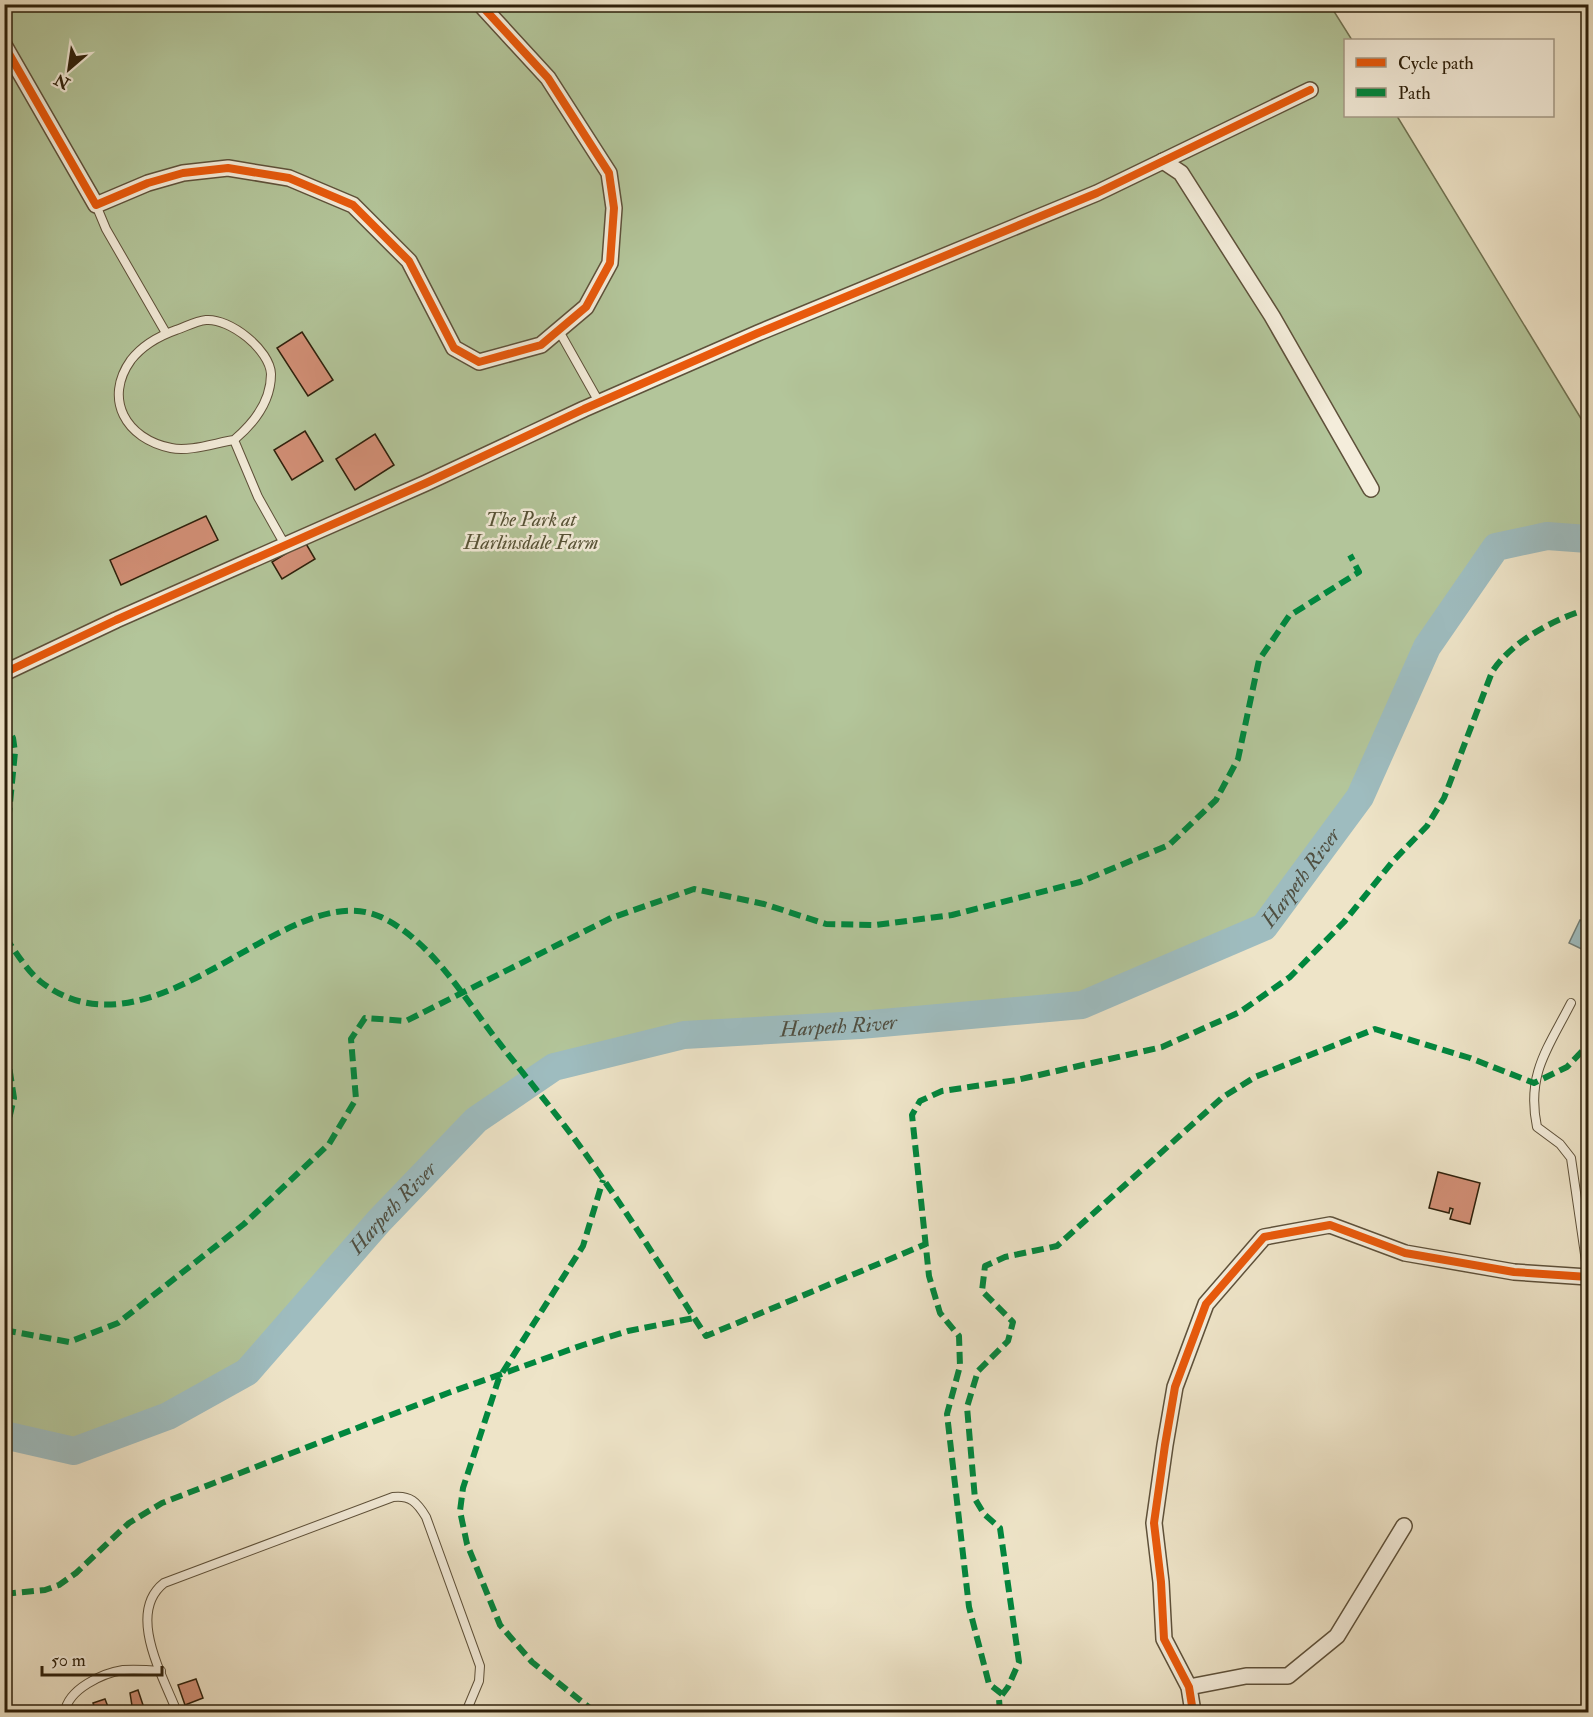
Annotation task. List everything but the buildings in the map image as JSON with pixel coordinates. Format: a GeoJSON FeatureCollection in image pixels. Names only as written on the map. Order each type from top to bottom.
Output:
{"type":"FeatureCollection","features":[{"type":"Feature","properties":{"kind":"street"},"geometry":{"type":"LineString","coordinates":[[4,45],[96,205],[148,183],[183,173],[228,168],[289,178],[353,206],[409,261],[454,348],[479,362],[542,345],[586,308],[610,263],[614,208],[609,173],[548,78],[480,4]]}},
{"type":"Feature","properties":{"kind":"street"},"geometry":{"type":"LineString","coordinates":[[4,673],[426,483],[599,402],[1097,193],[1310,90]]}},
{"type":"Feature","properties":{"kind":"street"},"geometry":{"type":"LineString","coordinates":[[1163,161],[1181,173],[1272,316],[1371,489]]}},
{"type":"Feature","properties":{"kind":"street"},"geometry":{"type":"LineString","coordinates":[[1193,1713],[1189,1687],[1164,1639],[1161,1582],[1154,1523],[1165,1445],[1176,1387],[1206,1304],[1264,1237],[1330,1226],[1405,1253],[1514,1272],[1588,1276]]}},
{"type":"Feature","properties":{"kind":"street"},"geometry":{"type":"LineString","coordinates":[[1189,1687],[1246,1676],[1288,1676],[1337,1636],[1404,1526]]}},
{"type":"Feature","properties":{"kind":"lane"},"geometry":{"type":"LineString","coordinates":[[96,205],[106,229],[166,333]]}},
{"type":"Feature","properties":{"kind":"lane"},"geometry":{"type":"LineString","coordinates":[[206,320],[219,322],[246,333],[270,368],[267,394],[253,424],[234,440],[173,448],[144,436],[130,424],[121,410],[117,398],[121,375],[137,353],[166,333],[206,320]]}},
{"type":"Feature","properties":{"kind":"lane"},"geometry":{"type":"LineString","coordinates":[[559,332],[599,402]]}},
{"type":"Feature","properties":{"kind":"lane"},"geometry":{"type":"LineString","coordinates":[[234,440],[258,497],[285,545]]}},
{"type":"Feature","properties":{"kind":"lane"},"geometry":{"type":"LineString","coordinates":[[1571,1003],[1536,1072],[1532,1104],[1536,1127],[1560,1144],[1571,1158],[1588,1276]]}},
{"type":"Feature","properties":{"kind":"lane"},"geometry":{"type":"LineString","coordinates":[[177,1713],[149,1636],[146,1611],[151,1596],[164,1583],[393,1497],[408,1497],[416,1503],[426,1517],[480,1666],[479,1681],[466,1713]]}},
{"type":"Feature","properties":{"kind":"lane"},"geometry":{"type":"LineString","coordinates":[[65,1713],[72,1697],[106,1674],[125,1670],[161,1671]]}},
{"type":"Feature","properties":{"kind":"green space","name":"The Park at Harlinsdale Farm"},"geometry":{"type":"Polygon","coordinates":[[[5,5],[1330,5],[1351,39],[1344,39],[1344,117],[1398,117],[1588,430],[1588,539],[1547,536],[1496,547],[1427,647],[1360,797],[1264,927],[1082,1005],[860,1025],[684,1035],[554,1067],[476,1120],[379,1221],[247,1372],[168,1416],[74,1451],[5,1435],[5,5]]]}},
{"type":"Feature","properties":{"kind":"water"},"geometry":{"type":"Polygon","coordinates":[[[1580,920],[1588,924],[1588,952],[1569,943],[1580,920]]]}},
{"type":"Feature","properties":{"kind":"waterway","name":"Harpeth River"},"geometry":{"type":"LineString","coordinates":[[4,1435],[74,1451],[168,1416],[247,1372],[379,1221],[476,1120],[554,1067],[684,1035],[860,1025],[1082,1005],[1264,927],[1360,797],[1427,647],[1496,547],[1547,536],[1588,539]]}},
{"type":"Feature","properties":{"kind":"marked path"},"geometry":{"type":"LineString","coordinates":[[4,1330],[69,1342],[118,1323],[244,1224],[329,1144],[356,1099],[351,1039],[365,1018],[406,1021],[611,918],[694,889],[764,904],[826,924],[876,925],[952,915],[1080,882],[1169,845],[1216,800],[1238,759],[1259,660],[1289,616],[1359,572],[1350,555]]}},
{"type":"Feature","properties":{"kind":"marked path"},"geometry":{"type":"LineString","coordinates":[[1002,1694],[989,1684],[969,1607],[947,1414],[960,1366],[959,1336],[940,1313],[929,1276],[912,1115],[920,1101],[942,1091],[1017,1080],[1162,1047],[1240,1012],[1290,977],[1344,922],[1393,861],[1427,826],[1444,798],[1492,672],[1500,661],[1522,641],[1548,625],[1588,609]]}},
{"type":"Feature","properties":{"kind":"marked path"},"geometry":{"type":"LineString","coordinates":[[4,720],[13,738],[15,752],[4,864]]}},
{"type":"Feature","properties":{"kind":"marked path"},"geometry":{"type":"LineString","coordinates":[[5,937],[26,967],[41,982],[84,1002],[129,1002],[174,988],[304,921],[344,911],[381,917],[399,927],[430,953],[576,1140],[706,1336],[926,1244]]}},
{"type":"Feature","properties":{"kind":"marked path"},"geometry":{"type":"LineString","coordinates":[[1000,1712],[999,1699],[1008,1687],[1019,1662],[1000,1528],[984,1514],[975,1499],[967,1407],[978,1371],[1008,1341],[1013,1322],[982,1291],[985,1266],[1005,1257],[1057,1246],[1223,1097],[1255,1077],[1375,1029],[1470,1058],[1534,1083],[1567,1067],[1588,1045]]}},
{"type":"Feature","properties":{"kind":"marked path"},"geometry":{"type":"LineString","coordinates":[[4,1034],[14,1098],[4,1140]]}},
{"type":"Feature","properties":{"kind":"marked path"},"geometry":{"type":"LineString","coordinates":[[595,1712],[532,1662],[500,1625],[467,1544],[460,1511],[463,1488],[499,1378],[583,1246],[603,1180]]}},
{"type":"Feature","properties":{"kind":"marked path"},"geometry":{"type":"LineString","coordinates":[[4,1594],[45,1590],[59,1585],[76,1573],[129,1523],[162,1503],[448,1393],[583,1345],[628,1331],[694,1318]]}},
{"type":"Feature","properties":{"kind":"cycle path"},"geometry":{"type":"LineString","coordinates":[[4,45],[96,205],[148,183],[183,173],[228,168],[289,178],[353,205],[409,261],[454,348],[479,362],[541,345],[586,307],[610,263],[614,208],[609,173],[548,78],[480,4]]}},
{"type":"Feature","properties":{"kind":"cycle path"},"geometry":{"type":"LineString","coordinates":[[4,673],[116,620],[426,483],[584,409],[758,333],[1097,193],[1310,90]]}},
{"type":"Feature","properties":{"kind":"cycle path"},"geometry":{"type":"LineString","coordinates":[[1193,1712],[1189,1687],[1164,1639],[1161,1582],[1154,1523],[1165,1445],[1175,1387],[1206,1304],[1264,1237],[1330,1225],[1405,1253],[1514,1272],[1588,1277]]}}]}
